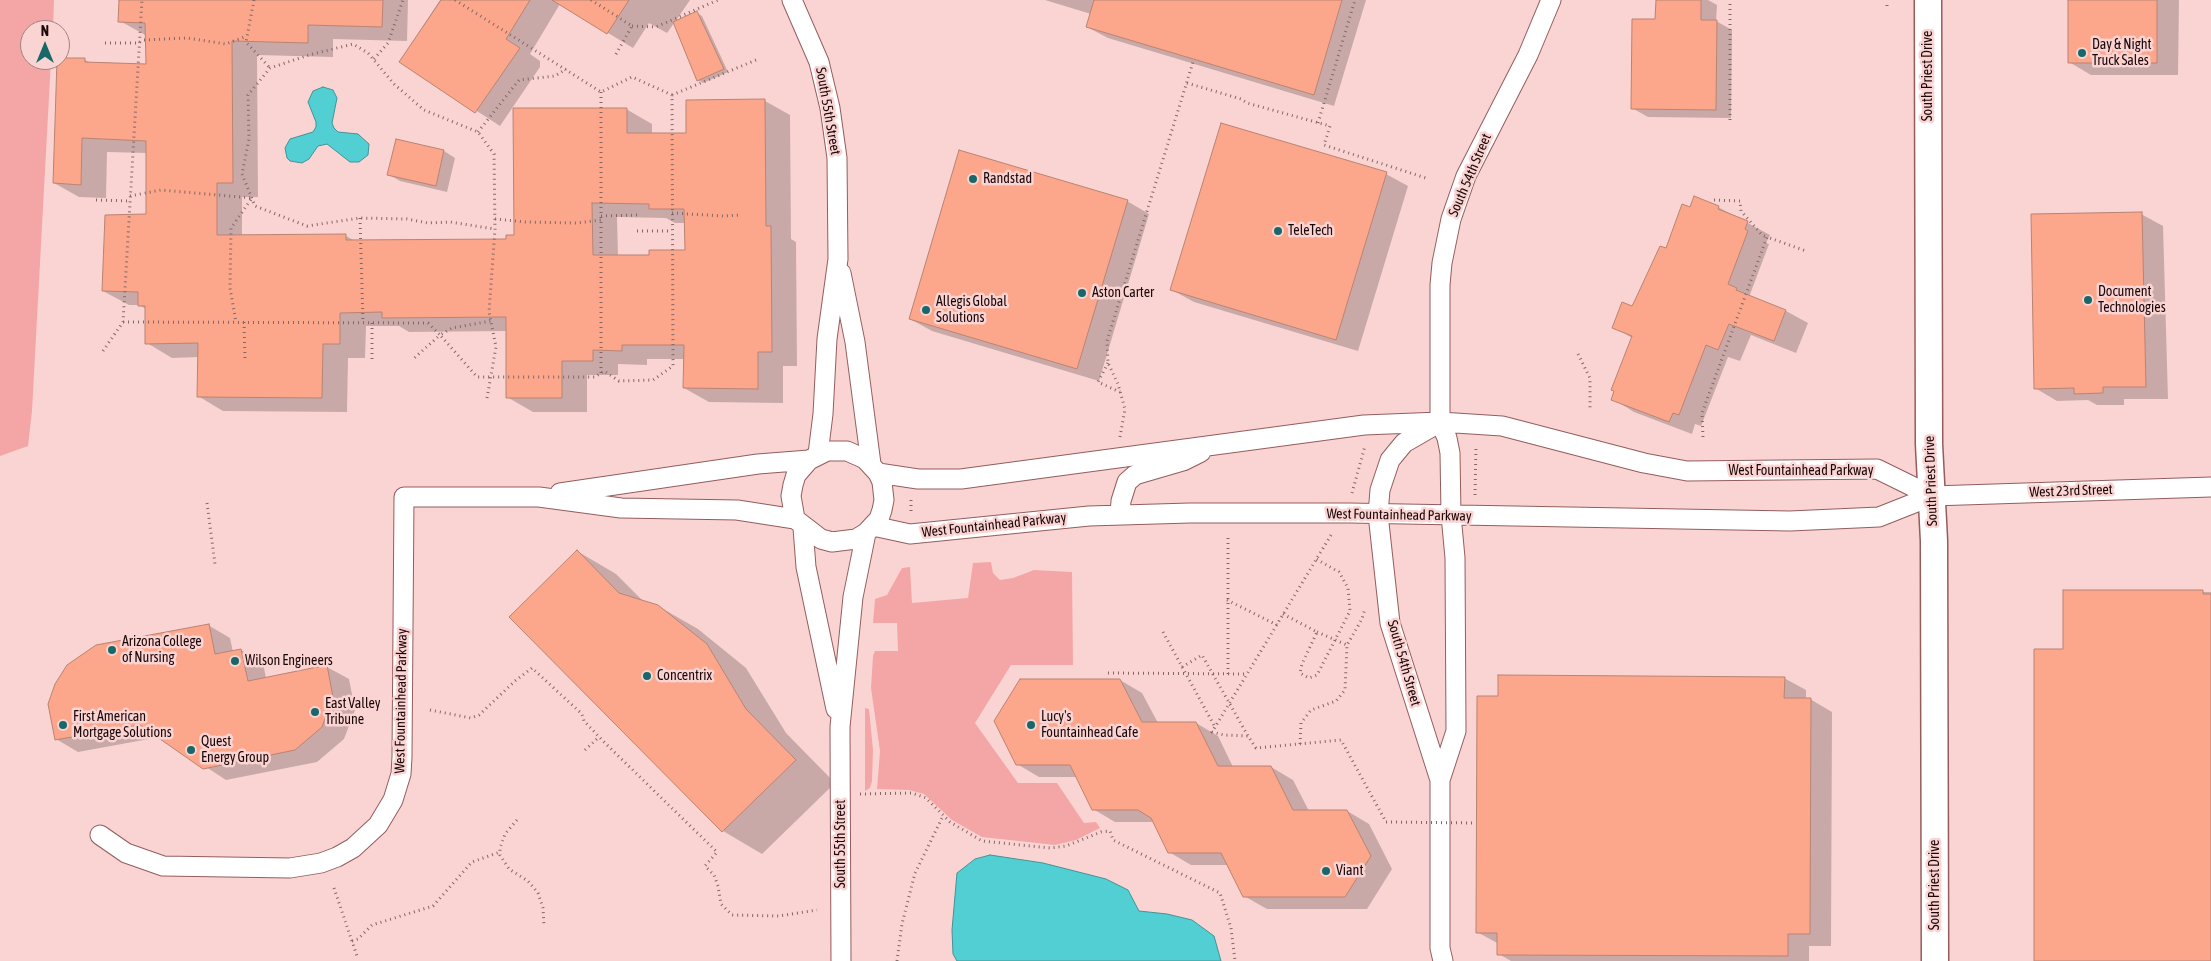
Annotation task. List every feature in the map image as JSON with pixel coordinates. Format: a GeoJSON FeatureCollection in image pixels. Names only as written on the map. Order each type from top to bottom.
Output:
{"type":"FeatureCollection","features":[{"type":"Feature","properties":{"kind":"main road","name":"South Priest Drive"},"geometry":{"type":"LineString","coordinates":[[1928,0],[1929,444],[1932,496],[1935,961]]}},
{"type":"Feature","properties":{"kind":"street","name":"South 55th Street"},"geometry":{"type":"LineString","coordinates":[[792,0],[819,62],[835,132],[839,192],[838,259],[827,339],[824,399],[814,457]]}},
{"type":"Feature","properties":{"kind":"street","name":"South 54th Street"},"geometry":{"type":"LineString","coordinates":[[1440,780],[1456,731],[1455,558],[1451,515],[1450,453],[1447,438],[1440,422],[1440,285],[1445,241],[1466,176],[1531,48],[1551,0]]}},
{"type":"Feature","properties":{"kind":"street","name":"South 55th Street"},"geometry":{"type":"LineString","coordinates":[[838,259],[855,342],[874,468]]}},
{"type":"Feature","properties":{"kind":"street","name":"South 54th Street"},"geometry":{"type":"LineString","coordinates":[[1440,422],[1404,443],[1390,460],[1380,490],[1378,514],[1390,623],[1440,780],[1440,948],[1443,961]]}},
{"type":"Feature","properties":{"kind":"street","name":"West Fountainhead Parkway"},"geometry":{"type":"LineString","coordinates":[[874,468],[918,479],[961,479],[1218,443],[1384,423],[1440,422],[1502,426],[1644,463],[1687,470],[1878,469],[1932,496]]}},
{"type":"Feature","properties":{"kind":"street"},"geometry":{"type":"LineString","coordinates":[[1120,514],[1121,501],[1127,482],[1135,475],[1183,461],[1218,443]]}},
{"type":"Feature","properties":{"kind":"street"},"geometry":{"type":"LineString","coordinates":[[847,450],[857,454],[874,468],[882,482],[884,500],[879,519],[870,530],[856,539],[832,542],[820,539],[799,523],[792,496],[793,485],[796,475],[814,457],[827,451],[847,450]]}},
{"type":"Feature","properties":{"kind":"street","name":"West Fountainhead Parkway"},"geometry":{"type":"LineString","coordinates":[[539,497],[814,457]]}},
{"type":"Feature","properties":{"kind":"street","name":"West 23rd Street"},"geometry":{"type":"LineString","coordinates":[[1932,496],[2211,487]]}},
{"type":"Feature","properties":{"kind":"street","name":"West Fountainhead Parkway"},"geometry":{"type":"LineString","coordinates":[[870,530],[910,534],[1120,514],[1378,514],[1732,521],[1823,520],[1879,517],[1932,496]]}},
{"type":"Feature","properties":{"kind":"street","name":"West Fountainhead Parkway"},"geometry":{"type":"LineString","coordinates":[[100,835],[126,853],[163,866],[305,867],[321,863],[353,848],[366,838],[387,813],[394,800],[401,774],[403,740],[404,497],[539,497],[621,508],[737,510],[799,523]]}},
{"type":"Feature","properties":{"kind":"street","name":"South 55th Street"},"geometry":{"type":"LineString","coordinates":[[799,523],[806,567],[840,727]]}},
{"type":"Feature","properties":{"kind":"street","name":"South 55th Street"},"geometry":{"type":"LineString","coordinates":[[841,961],[840,727],[853,597],[870,530]]}},
{"type":"Feature","properties":{"kind":"path"},"geometry":{"type":"LineString","coordinates":[[103,351],[123,322],[142,0]]}},
{"type":"Feature","properties":{"kind":"path"},"geometry":{"type":"LineString","coordinates":[[254,0],[246,42],[270,68]]}},
{"type":"Feature","properties":{"kind":"path"},"geometry":{"type":"LineString","coordinates":[[374,60],[388,43],[403,0]]}},
{"type":"Feature","properties":{"kind":"path"},"geometry":{"type":"LineString","coordinates":[[455,0],[601,92]]}},
{"type":"Feature","properties":{"kind":"path"},"geometry":{"type":"LineString","coordinates":[[592,0],[632,26],[656,27],[718,0]]}},
{"type":"Feature","properties":{"kind":"path"},"geometry":{"type":"LineString","coordinates":[[1318,123],[1355,0]]}},
{"type":"Feature","properties":{"kind":"path"},"geometry":{"type":"LineString","coordinates":[[1730,4],[1730,122]]}},
{"type":"Feature","properties":{"kind":"path"},"geometry":{"type":"LineString","coordinates":[[1887,5],[1887,10]]}},
{"type":"Feature","properties":{"kind":"path"},"geometry":{"type":"LineString","coordinates":[[614,56],[632,26]]}},
{"type":"Feature","properties":{"kind":"path"},"geometry":{"type":"LineString","coordinates":[[105,43],[139,43],[143,40],[188,38],[226,44],[247,36]]}},
{"type":"Feature","properties":{"kind":"path"},"geometry":{"type":"LineString","coordinates":[[487,398],[496,347],[489,312],[495,228],[494,154],[478,132],[424,110],[394,84],[368,53],[353,44],[309,55],[270,68],[248,95],[249,138],[242,174],[256,206],[307,226],[360,218],[407,219],[428,223],[450,222],[495,228]]}},
{"type":"Feature","properties":{"kind":"path"},"geometry":{"type":"LineString","coordinates":[[601,92],[632,78],[672,94],[756,60]]}},
{"type":"Feature","properties":{"kind":"path"},"geometry":{"type":"LineString","coordinates":[[1119,440],[1125,409],[1108,363],[1107,341],[1193,62]]}},
{"type":"Feature","properties":{"kind":"path"},"geometry":{"type":"LineString","coordinates":[[478,132],[519,80],[555,76],[566,69]]}},
{"type":"Feature","properties":{"kind":"path"},"geometry":{"type":"LineString","coordinates":[[1187,83],[1241,99],[1247,103],[1330,126],[1324,146],[1426,178]]}},
{"type":"Feature","properties":{"kind":"path"},"geometry":{"type":"LineString","coordinates":[[601,92],[601,373]]}},
{"type":"Feature","properties":{"kind":"path"},"geometry":{"type":"LineString","coordinates":[[123,322],[428,324],[477,377],[595,377],[604,371],[619,381],[653,380],[673,366],[672,94]]}},
{"type":"Feature","properties":{"kind":"path"},"geometry":{"type":"LineString","coordinates":[[130,196],[161,190],[252,198]]}},
{"type":"Feature","properties":{"kind":"path"},"geometry":{"type":"LineString","coordinates":[[236,322],[230,288],[231,228],[252,198]]}},
{"type":"Feature","properties":{"kind":"path"},"geometry":{"type":"LineString","coordinates":[[96,200],[130,201]]}},
{"type":"Feature","properties":{"kind":"path"},"geometry":{"type":"LineString","coordinates":[[1714,200],[1740,201],[1741,211],[1762,235],[1806,250]]}},
{"type":"Feature","properties":{"kind":"path"},"geometry":{"type":"LineString","coordinates":[[672,213],[740,215]]}},
{"type":"Feature","properties":{"kind":"path"},"geometry":{"type":"LineString","coordinates":[[601,216],[637,215]]}},
{"type":"Feature","properties":{"kind":"path"},"geometry":{"type":"LineString","coordinates":[[360,218],[363,324]]}},
{"type":"Feature","properties":{"kind":"path"},"geometry":{"type":"LineString","coordinates":[[495,219],[577,223],[600,220]]}},
{"type":"Feature","properties":{"kind":"path"},"geometry":{"type":"LineString","coordinates":[[637,231],[672,231]]}},
{"type":"Feature","properties":{"kind":"path"},"geometry":{"type":"LineString","coordinates":[[1703,437],[1702,414],[1767,237]]}},
{"type":"Feature","properties":{"kind":"path"},"geometry":{"type":"LineString","coordinates":[[412,360],[440,335],[452,328],[491,321]]}},
{"type":"Feature","properties":{"kind":"path"},"geometry":{"type":"LineString","coordinates":[[244,322],[245,359]]}},
{"type":"Feature","properties":{"kind":"path"},"geometry":{"type":"LineString","coordinates":[[372,324],[372,360]]}},
{"type":"Feature","properties":{"kind":"path"},"geometry":{"type":"LineString","coordinates":[[1578,354],[1590,378],[1590,412]]}},
{"type":"Feature","properties":{"kind":"path"},"geometry":{"type":"LineString","coordinates":[[1108,363],[1098,382],[1120,392]]}},
{"type":"Feature","properties":{"kind":"path"},"geometry":{"type":"LineString","coordinates":[[1475,501],[1476,443]]}},
{"type":"Feature","properties":{"kind":"path"},"geometry":{"type":"LineString","coordinates":[[1349,502],[1365,445]]}},
{"type":"Feature","properties":{"kind":"path"},"geometry":{"type":"LineString","coordinates":[[910,492],[911,522]]}},
{"type":"Feature","properties":{"kind":"path"},"geometry":{"type":"LineString","coordinates":[[207,503],[215,564]]}},
{"type":"Feature","properties":{"kind":"path"},"geometry":{"type":"LineString","coordinates":[[1248,736],[1224,735],[1212,732],[1334,530]]}},
{"type":"Feature","properties":{"kind":"path"},"geometry":{"type":"LineString","coordinates":[[1228,532],[1228,674]]}},
{"type":"Feature","properties":{"kind":"path"},"geometry":{"type":"LineString","coordinates":[[1316,559],[1339,572],[1348,588],[1350,611],[1316,675],[1309,678],[1300,673],[1302,664],[1317,632]]}},
{"type":"Feature","properties":{"kind":"path"},"geometry":{"type":"LineString","coordinates":[[1227,600],[1277,625]]}},
{"type":"Feature","properties":{"kind":"path"},"geometry":{"type":"LineString","coordinates":[[1300,744],[1301,724],[1311,710],[1336,701],[1345,690],[1347,645],[1362,619],[1367,600]]}},
{"type":"Feature","properties":{"kind":"path"},"geometry":{"type":"LineString","coordinates":[[1283,614],[1347,645]]}},
{"type":"Feature","properties":{"kind":"path"},"geometry":{"type":"LineString","coordinates":[[1163,632],[1215,727]]}},
{"type":"Feature","properties":{"kind":"path"},"geometry":{"type":"LineString","coordinates":[[1182,667],[1202,655],[1256,748],[1342,740],[1386,822],[1475,823]]}},
{"type":"Feature","properties":{"kind":"path"},"geometry":{"type":"LineString","coordinates":[[430,710],[471,718],[479,715],[532,668],[582,714],[584,721],[717,852],[705,866],[714,874],[722,904],[732,915],[779,916],[817,910]]}},
{"type":"Feature","properties":{"kind":"path"},"geometry":{"type":"LineString","coordinates":[[1108,672],[1247,674]]}},
{"type":"Feature","properties":{"kind":"path"},"geometry":{"type":"LineString","coordinates":[[586,750],[600,737]]}},
{"type":"Feature","properties":{"kind":"path"},"geometry":{"type":"LineString","coordinates":[[840,794],[912,794],[926,798],[943,816],[982,841],[1050,848],[1066,846],[1110,831],[1113,840],[1220,893],[1232,928],[1234,961]]}},
{"type":"Feature","properties":{"kind":"path"},"geometry":{"type":"LineString","coordinates":[[897,961],[902,924],[915,873],[943,816]]}},
{"type":"Feature","properties":{"kind":"path"},"geometry":{"type":"LineString","coordinates":[[518,820],[504,834],[500,852],[509,869],[528,882],[538,893],[544,908],[544,927]]}},
{"type":"Feature","properties":{"kind":"path"},"geometry":{"type":"LineString","coordinates":[[352,941],[358,939],[372,925],[433,906],[472,862],[500,852]]}},
{"type":"Feature","properties":{"kind":"path"},"geometry":{"type":"LineString","coordinates":[[334,888],[358,959]]}},
{"type":"Feature","properties":{"kind":"shaded area"},"geometry":{"type":"Polygon","coordinates":[[[0,0],[54,0],[53,20],[20,20],[20,70],[50,70],[32,411],[28,446],[0,456],[0,0]]]}},
{"type":"Feature","properties":{"kind":"shaded area"},"geometry":{"type":"Polygon","coordinates":[[[991,562],[993,573],[1000,580],[1013,578],[1034,570],[1072,572],[1073,665],[1011,665],[975,723],[1018,783],[1057,783],[1084,823],[1096,822],[1100,828],[1076,840],[1055,845],[982,837],[952,820],[924,794],[909,790],[877,789],[880,751],[871,688],[873,656],[875,651],[898,651],[897,623],[873,623],[875,599],[887,595],[902,568],[910,567],[912,603],[968,598],[973,563],[991,562]]]}},
{"type":"Feature","properties":{"kind":"shaded area"},"geometry":{"type":"Polygon","coordinates":[[[865,708],[869,709],[873,750],[872,781],[870,788],[865,791],[865,708]]]}},
{"type":"Feature","properties":{"kind":"water"},"geometry":{"type":"Polygon","coordinates":[[[323,87],[333,90],[337,98],[332,123],[334,128],[338,132],[358,134],[369,144],[368,155],[359,162],[350,162],[327,144],[318,146],[309,159],[302,163],[290,161],[287,158],[285,148],[290,139],[313,132],[316,127],[316,122],[308,102],[313,91],[323,87]]]}},
{"type":"Feature","properties":{"kind":"water"},"geometry":{"type":"Polygon","coordinates":[[[990,855],[1043,863],[1106,879],[1128,890],[1139,911],[1167,914],[1192,920],[1214,936],[1221,961],[957,961],[953,954],[952,930],[957,873],[975,859],[990,855]]]}},
{"type":"Feature","properties":{"kind":"building"},"geometry":{"type":"Polygon","coordinates":[[[119,0],[383,0],[382,27],[308,25],[308,43],[232,41],[233,183],[217,183],[217,235],[346,234],[346,240],[506,239],[506,235],[514,235],[513,108],[627,108],[627,133],[686,133],[686,100],[765,99],[766,226],[771,226],[772,352],[758,352],[758,389],[683,388],[684,345],[622,345],[622,351],[593,350],[593,361],[562,361],[562,398],[506,398],[506,317],[382,318],[382,312],[340,313],[340,344],[323,344],[322,398],[197,397],[198,343],[145,344],[145,306],[138,306],[138,292],[102,291],[105,215],[146,214],[146,141],[82,138],[81,185],[53,183],[57,70],[70,70],[70,58],[85,58],[85,62],[146,64],[145,23],[118,22],[119,0]],[[592,203],[593,255],[649,255],[649,250],[685,250],[684,209],[649,209],[649,204],[592,203]]]}},
{"type":"Feature","properties":{"kind":"building"},"geometry":{"type":"Polygon","coordinates":[[[441,0],[530,0],[506,39],[520,48],[475,113],[399,62],[441,0]]]}},
{"type":"Feature","properties":{"kind":"building"},"geometry":{"type":"Polygon","coordinates":[[[552,0],[629,0],[607,34],[552,0]]]}},
{"type":"Feature","properties":{"kind":"building"},"geometry":{"type":"Polygon","coordinates":[[[1094,0],[1342,0],[1314,95],[1086,27],[1094,0]]]}},
{"type":"Feature","properties":{"kind":"building"},"geometry":{"type":"Polygon","coordinates":[[[1656,0],[1701,0],[1701,20],[1717,20],[1716,110],[1631,109],[1632,19],[1655,19],[1656,0]]]}},
{"type":"Feature","properties":{"kind":"building"},"geometry":{"type":"Polygon","coordinates":[[[2068,0],[2157,0],[2157,63],[2068,63],[2068,0]]]}},
{"type":"Feature","properties":{"kind":"building"},"geometry":{"type":"Polygon","coordinates":[[[697,11],[724,69],[697,81],[673,22],[697,11]]]}},
{"type":"Feature","properties":{"kind":"building","name":"TeleTech"},"geometry":{"type":"Polygon","coordinates":[[[1221,123],[1387,172],[1336,340],[1170,290],[1221,123]]]}},
{"type":"Feature","properties":{"kind":"building"},"geometry":{"type":"Polygon","coordinates":[[[396,139],[444,150],[436,186],[387,175],[396,139]]]}},
{"type":"Feature","properties":{"kind":"building"},"geometry":{"type":"Polygon","coordinates":[[[959,150],[1128,200],[1077,369],[909,319],[959,150]]]}},
{"type":"Feature","properties":{"kind":"building"},"geometry":{"type":"Polygon","coordinates":[[[1694,196],[1719,206],[1718,209],[1748,221],[1745,229],[1748,231],[1728,284],[1737,288],[1736,290],[1786,310],[1774,341],[1729,324],[1718,350],[1706,345],[1679,415],[1673,413],[1669,422],[1611,400],[1614,391],[1611,390],[1632,336],[1612,328],[1622,302],[1632,306],[1660,246],[1666,248],[1682,204],[1690,207],[1694,196]]]}},
{"type":"Feature","properties":{"kind":"building","name":"Document Technologies"},"geometry":{"type":"Polygon","coordinates":[[[2142,212],[2146,387],[2103,387],[2103,393],[2074,394],[2074,388],[2034,389],[2031,214],[2142,212]]]}},
{"type":"Feature","properties":{"kind":"building","name":"Concentrix"},"geometry":{"type":"Polygon","coordinates":[[[577,550],[619,593],[658,605],[707,644],[746,709],[796,760],[722,832],[509,617],[577,550]]]}},
{"type":"Feature","properties":{"kind":"building"},"geometry":{"type":"Polygon","coordinates":[[[2063,590],[2203,590],[2203,594],[2211,594],[2211,961],[2034,961],[2034,649],[2063,649],[2063,590]]]}},
{"type":"Feature","properties":{"kind":"building"},"geometry":{"type":"Polygon","coordinates":[[[209,624],[215,654],[241,649],[248,681],[327,665],[333,697],[322,727],[295,750],[203,769],[140,725],[55,740],[48,704],[55,684],[67,665],[96,645],[209,624]]]}},
{"type":"Feature","properties":{"kind":"building"},"geometry":{"type":"Polygon","coordinates":[[[1498,675],[1785,677],[1784,698],[1811,698],[1810,934],[1788,934],[1788,956],[1497,955],[1497,933],[1476,933],[1477,696],[1498,696],[1498,675]]]}},
{"type":"Feature","properties":{"kind":"building"},"geometry":{"type":"Polygon","coordinates":[[[1020,679],[1120,679],[1142,722],[1196,722],[1218,766],[1271,766],[1293,810],[1347,810],[1371,856],[1345,897],[1243,897],[1221,853],[1168,853],[1151,818],[1138,810],[1092,810],[1070,765],[1016,765],[994,721],[1020,679]]]}},
{"type":"Feature","properties":{"kind":"place","name":"Day & Night Truck Sales"},"geometry":{"type":"Point","coordinates":[2082,53]}},
{"type":"Feature","properties":{"kind":"place","name":"Randstad"},"geometry":{"type":"Point","coordinates":[973,179]}},
{"type":"Feature","properties":{"kind":"place","name":"TeleTech"},"geometry":{"type":"Point","coordinates":[1278,231]}},
{"type":"Feature","properties":{"kind":"place","name":"Aston Carter"},"geometry":{"type":"Point","coordinates":[1082,293]}},
{"type":"Feature","properties":{"kind":"place","name":"Document Technologies"},"geometry":{"type":"Point","coordinates":[2088,300]}},
{"type":"Feature","properties":{"kind":"place","name":"Allegis Global Solutions"},"geometry":{"type":"Point","coordinates":[926,310]}},
{"type":"Feature","properties":{"kind":"place","name":"Arizona College of Nursing"},"geometry":{"type":"Point","coordinates":[112,650]}},
{"type":"Feature","properties":{"kind":"place","name":"Wilson Engineers"},"geometry":{"type":"Point","coordinates":[235,661]}},
{"type":"Feature","properties":{"kind":"place","name":"Concentrix"},"geometry":{"type":"Point","coordinates":[647,676]}},
{"type":"Feature","properties":{"kind":"place","name":"East Valley Tribune"},"geometry":{"type":"Point","coordinates":[315,712]}},
{"type":"Feature","properties":{"kind":"place","name":"First American Mortgage Solutions"},"geometry":{"type":"Point","coordinates":[63,725]}},
{"type":"Feature","properties":{"kind":"place","name":"Lucy's Fountainhead Cafe"},"geometry":{"type":"Point","coordinates":[1031,725]}},
{"type":"Feature","properties":{"kind":"place","name":"Quest Energy Group"},"geometry":{"type":"Point","coordinates":[191,750]}},
{"type":"Feature","properties":{"kind":"place","name":"Viant"},"geometry":{"type":"Point","coordinates":[1326,871]}}]}
